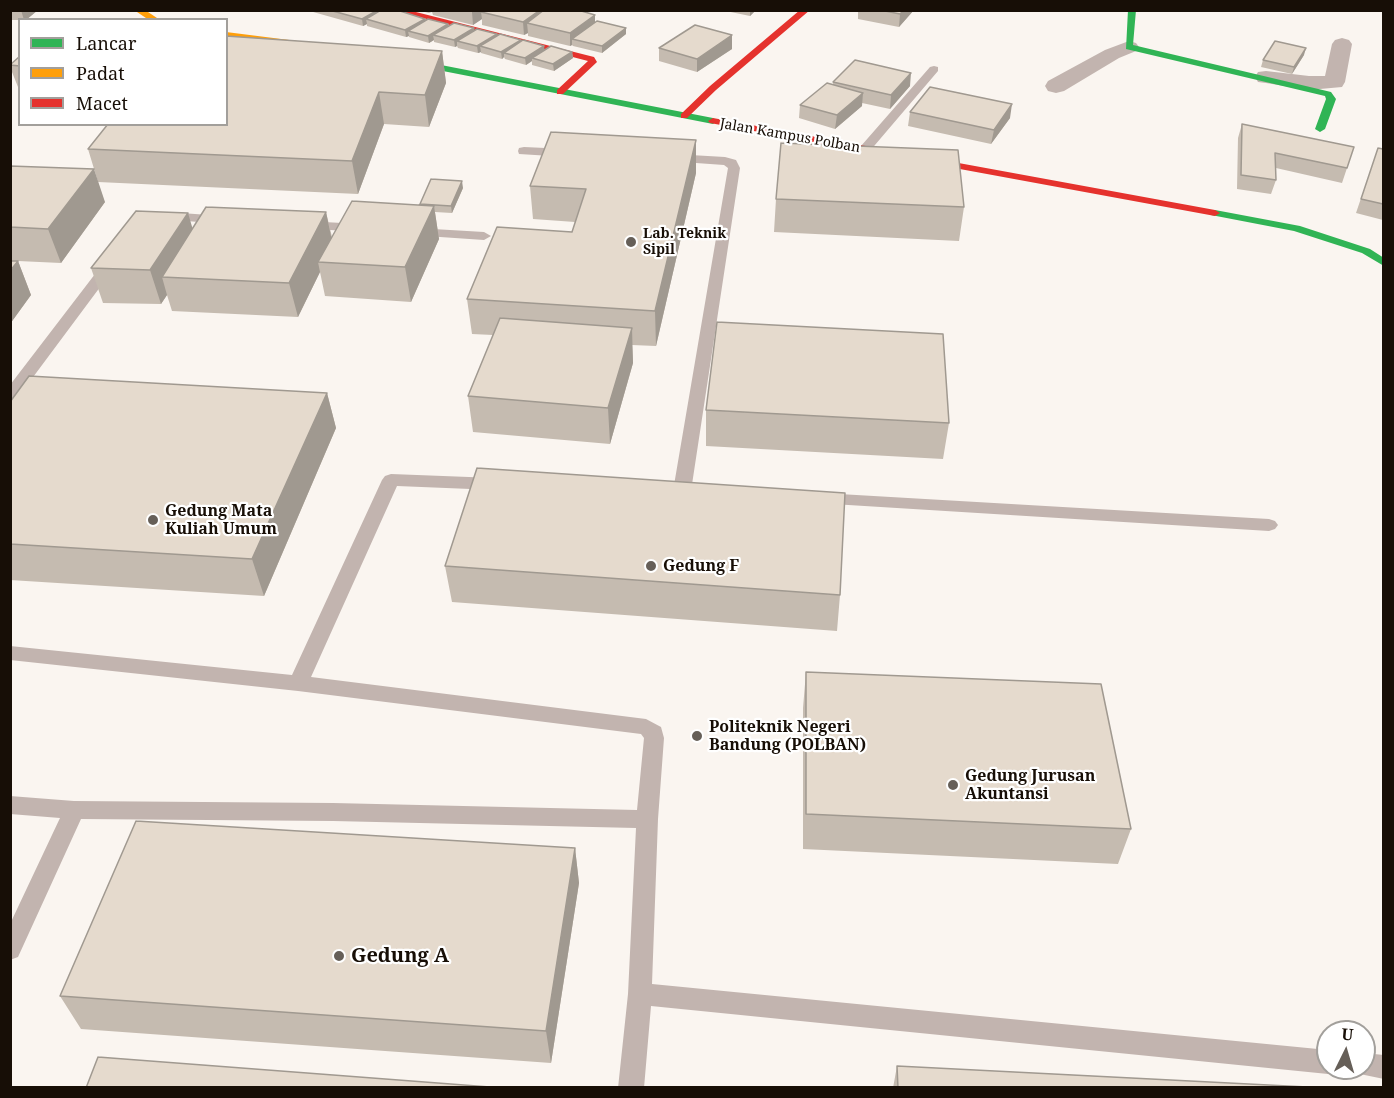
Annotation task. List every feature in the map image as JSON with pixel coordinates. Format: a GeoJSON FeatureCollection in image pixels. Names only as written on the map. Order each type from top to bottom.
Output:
{"type":"FeatureCollection","features":[{"type":"Feature","properties":{"kind":"street"},"geometry":{"type":"LineString","coordinates":[[138,10],[152,18]]}},
{"type":"Feature","properties":{"kind":"street"},"geometry":{"type":"LineString","coordinates":[[396,10],[591,59],[593,62],[561,92]]}},
{"type":"Feature","properties":{"kind":"street"},"geometry":{"type":"LineString","coordinates":[[684,116],[713,88],[806,10]]}},
{"type":"Feature","properties":{"kind":"street"},"geometry":{"type":"LineString","coordinates":[[1129,47],[1132,10]]}},
{"type":"Feature","properties":{"kind":"street"},"geometry":{"type":"LineString","coordinates":[[228,34],[320,48]]}},
{"type":"Feature","properties":{"kind":"street"},"geometry":{"type":"LineString","coordinates":[[1256,75],[1309,83],[1334,82],[1342,45]]}},
{"type":"Feature","properties":{"kind":"street"},"geometry":{"type":"LineString","coordinates":[[1056,86],[1112,54],[1129,47],[1256,75],[1328,94],[1331,99],[1320,129]]}},
{"type":"Feature","properties":{"kind":"street","name":"Jalan Kampus Polban"},"geometry":{"type":"LineString","coordinates":[[390,58],[865,150],[1296,228],[1366,251],[1383,262]]}},
{"type":"Feature","properties":{"kind":"lane"},"geometry":{"type":"LineString","coordinates":[[865,150],[934,69]]}},
{"type":"Feature","properties":{"kind":"lane"},"geometry":{"type":"LineString","coordinates":[[524,151],[581,154]]}},
{"type":"Feature","properties":{"kind":"lane"},"geometry":{"type":"LineString","coordinates":[[662,158],[725,161],[731,163],[734,168],[676,491],[705,492]]}},
{"type":"Feature","properties":{"kind":"lane"},"geometry":{"type":"LineString","coordinates":[[156,217],[238,220]]}},
{"type":"Feature","properties":{"kind":"lane"},"geometry":{"type":"LineString","coordinates":[[296,224],[379,229]]}},
{"type":"Feature","properties":{"kind":"lane"},"geometry":{"type":"LineString","coordinates":[[402,231],[484,236]]}},
{"type":"Feature","properties":{"kind":"lane"},"geometry":{"type":"LineString","coordinates":[[10,397],[115,256]]}},
{"type":"Feature","properties":{"kind":"lane"},"geometry":{"type":"LineString","coordinates":[[298,683],[391,480],[507,484]]}},
{"type":"Feature","properties":{"kind":"lane"},"geometry":{"type":"LineString","coordinates":[[799,498],[1269,525]]}},
{"type":"Feature","properties":{"kind":"lane"},"geometry":{"type":"LineString","coordinates":[[10,653],[298,683],[646,727],[654,733],[654,738],[647,819],[640,994],[631,1088]]}},
{"type":"Feature","properties":{"kind":"lane"},"geometry":{"type":"LineString","coordinates":[[10,804],[74,810],[333,812],[647,819]]}},
{"type":"Feature","properties":{"kind":"lane"},"geometry":{"type":"LineString","coordinates":[[10,950],[74,810]]}},
{"type":"Feature","properties":{"kind":"lane"},"geometry":{"type":"LineString","coordinates":[[640,994],[1316,1061]]}},
{"type":"Feature","properties":{"kind":"building"},"geometry":{"type":"Polygon","coordinates":[[[329,10],[378,10],[362,19],[329,10]]]}},
{"type":"Feature","properties":{"kind":"building"},"geometry":{"type":"Polygon","coordinates":[[[381,10],[397,10],[425,19],[405,30],[366,19],[381,10]]]}},
{"type":"Feature","properties":{"kind":"building"},"geometry":{"type":"Polygon","coordinates":[[[484,10],[540,10],[523,22],[481,12],[484,10]]]}},
{"type":"Feature","properties":{"kind":"building"},"geometry":{"type":"Polygon","coordinates":[[[544,10],[578,10],[595,15],[570,33],[527,23],[544,10]]]}},
{"type":"Feature","properties":{"kind":"building"},"geometry":{"type":"Polygon","coordinates":[[[880,10],[904,10],[900,14],[880,10]]]}},
{"type":"Feature","properties":{"kind":"building"},"geometry":{"type":"Polygon","coordinates":[[[428,19],[448,24],[428,36],[408,31],[428,19]]]}},
{"type":"Feature","properties":{"kind":"building"},"geometry":{"type":"Polygon","coordinates":[[[597,21],[626,28],[602,46],[572,39],[597,21]]]}},
{"type":"Feature","properties":{"kind":"building"},"geometry":{"type":"Polygon","coordinates":[[[454,23],[474,28],[454,40],[433,35],[454,23]]]}},
{"type":"Feature","properties":{"kind":"building"},"geometry":{"type":"Polygon","coordinates":[[[695,25],[732,35],[697,59],[659,48],[695,25]]]}},
{"type":"Feature","properties":{"kind":"building"},"geometry":{"type":"Polygon","coordinates":[[[477,29],[497,34],[477,46],[457,41],[477,29]]]}},
{"type":"Feature","properties":{"kind":"building"},"geometry":{"type":"Polygon","coordinates":[[[500,34],[521,40],[501,52],[480,46],[500,34]]]}},
{"type":"Feature","properties":{"kind":"building"},"geometry":{"type":"Polygon","coordinates":[[[228,36],[442,51],[425,95],[379,92],[352,161],[88,149],[106,126],[228,126],[228,36]]]}},
{"type":"Feature","properties":{"kind":"building"},"geometry":{"type":"Polygon","coordinates":[[[523,40],[544,46],[525,58],[504,53],[523,40]]]}},
{"type":"Feature","properties":{"kind":"building"},"geometry":{"type":"Polygon","coordinates":[[[1275,41],[1306,48],[1294,67],[1263,60],[1275,41]]]}},
{"type":"Feature","properties":{"kind":"building"},"geometry":{"type":"Polygon","coordinates":[[[551,46],[572,52],[553,64],[532,58],[551,46]]]}},
{"type":"Feature","properties":{"kind":"building"},"geometry":{"type":"Polygon","coordinates":[[[18,58],[18,66],[10,65],[18,58]]]}},
{"type":"Feature","properties":{"kind":"building"},"geometry":{"type":"Polygon","coordinates":[[[855,60],[911,73],[891,95],[833,82],[855,60]]]}},
{"type":"Feature","properties":{"kind":"building"},"geometry":{"type":"Polygon","coordinates":[[[827,83],[863,93],[837,115],[800,105],[827,83]]]}},
{"type":"Feature","properties":{"kind":"building"},"geometry":{"type":"Polygon","coordinates":[[[930,87],[1012,104],[994,130],[910,112],[930,87]]]}},
{"type":"Feature","properties":{"kind":"building"},"geometry":{"type":"Polygon","coordinates":[[[1242,124],[1354,147],[1347,168],[1275,153],[1276,180],[1241,175],[1242,124]]]}},
{"type":"Feature","properties":{"kind":"building","name":"Lab. Teknik Sipil"},"geometry":{"type":"Polygon","coordinates":[[[551,132],[696,140],[655,311],[467,299],[497,227],[572,232],[586,189],[530,186],[551,132]]]}},
{"type":"Feature","properties":{"kind":"building"},"geometry":{"type":"Polygon","coordinates":[[[781,143],[958,150],[964,207],[776,199],[781,143]]]}},
{"type":"Feature","properties":{"kind":"building"},"geometry":{"type":"Polygon","coordinates":[[[1378,148],[1383,149],[1383,204],[1361,199],[1378,148]]]}},
{"type":"Feature","properties":{"kind":"building"},"geometry":{"type":"Polygon","coordinates":[[[10,166],[94,169],[48,229],[10,227],[10,166]]]}},
{"type":"Feature","properties":{"kind":"building"},"geometry":{"type":"Polygon","coordinates":[[[431,179],[462,181],[451,206],[420,204],[431,179]]]}},
{"type":"Feature","properties":{"kind":"building"},"geometry":{"type":"Polygon","coordinates":[[[352,201],[434,206],[405,267],[318,262],[352,201]]]}},
{"type":"Feature","properties":{"kind":"building"},"geometry":{"type":"Polygon","coordinates":[[[206,207],[326,212],[289,283],[162,277],[206,207]]]}},
{"type":"Feature","properties":{"kind":"building"},"geometry":{"type":"Polygon","coordinates":[[[136,211],[188,213],[150,270],[91,268],[136,211]]]}},
{"type":"Feature","properties":{"kind":"building"},"geometry":{"type":"Polygon","coordinates":[[[10,261],[18,261],[10,271],[10,261]]]}},
{"type":"Feature","properties":{"kind":"building"},"geometry":{"type":"Polygon","coordinates":[[[500,318],[632,328],[608,408],[468,396],[500,318]]]}},
{"type":"Feature","properties":{"kind":"building"},"geometry":{"type":"Polygon","coordinates":[[[717,322],[943,334],[949,423],[706,410],[717,322]]]}},
{"type":"Feature","properties":{"kind":"building","name":"Gedung Mata Kuliah Umum"},"geometry":{"type":"Polygon","coordinates":[[[29,376],[327,393],[252,559],[10,544],[10,402],[29,376]]]}},
{"type":"Feature","properties":{"kind":"building","name":"Gedung F"},"geometry":{"type":"Polygon","coordinates":[[[477,468],[845,493],[840,595],[445,566],[477,468]]]}},
{"type":"Feature","properties":{"kind":"building","name":"Gedung Jurusan Akuntansi"},"geometry":{"type":"Polygon","coordinates":[[[806,672],[1101,684],[1131,829],[806,814],[806,672]]]}},
{"type":"Feature","properties":{"kind":"building","name":"Gedung A"},"geometry":{"type":"Polygon","coordinates":[[[136,821],[575,848],[546,1031],[60,996],[136,821]]]}},
{"type":"Feature","properties":{"kind":"building"},"geometry":{"type":"Polygon","coordinates":[[[98,1057],[503,1088],[86,1088],[98,1057]]]}},
{"type":"Feature","properties":{"kind":"building"},"geometry":{"type":"Polygon","coordinates":[[[897,1066],[1327,1088],[898,1088],[897,1066]]]}},
{"type":"Feature","properties":{"kind":"traffic: fast"},"geometry":{"type":"LineString","coordinates":[[1132,10],[1129,47],[1328,94],[1331,99],[1320,129]]}},
{"type":"Feature","properties":{"kind":"traffic: fast"},"geometry":{"type":"LineString","coordinates":[[400,60],[713,121]]}},
{"type":"Feature","properties":{"kind":"traffic: fast"},"geometry":{"type":"LineString","coordinates":[[1215,213],[1296,228],[1366,251],[1384,263]]}},
{"type":"Feature","properties":{"kind":"traffic: slow"},"geometry":{"type":"LineString","coordinates":[[138,10],[152,18]]}},
{"type":"Feature","properties":{"kind":"traffic: slow"},"geometry":{"type":"LineString","coordinates":[[228,34],[305,45]]}},
{"type":"Feature","properties":{"kind":"traffic: jam"},"geometry":{"type":"LineString","coordinates":[[396,10],[591,59],[593,62],[560,92]]}},
{"type":"Feature","properties":{"kind":"traffic: jam"},"geometry":{"type":"LineString","coordinates":[[684,116],[713,88],[806,10]]}},
{"type":"Feature","properties":{"kind":"traffic: jam"},"geometry":{"type":"LineString","coordinates":[[713,121],[1215,213]]}},
{"type":"Feature","properties":{"kind":"place","name":"Lab. Teknik Sipil"},"geometry":{"type":"Point","coordinates":[631,242]}},
{"type":"Feature","properties":{"kind":"place","name":"Gedung Mata Kuliah Umum"},"geometry":{"type":"Point","coordinates":[153,520]}},
{"type":"Feature","properties":{"kind":"place","name":"Gedung F"},"geometry":{"type":"Point","coordinates":[651,566]}},
{"type":"Feature","properties":{"kind":"place","name":"Politeknik Negeri Bandung (POLBAN)"},"geometry":{"type":"Point","coordinates":[697,736]}},
{"type":"Feature","properties":{"kind":"place","name":"Gedung Jurusan Akuntansi"},"geometry":{"type":"Point","coordinates":[953,785]}},
{"type":"Feature","properties":{"kind":"place","name":"Gedung A"},"geometry":{"type":"Point","coordinates":[339,956]}}]}
